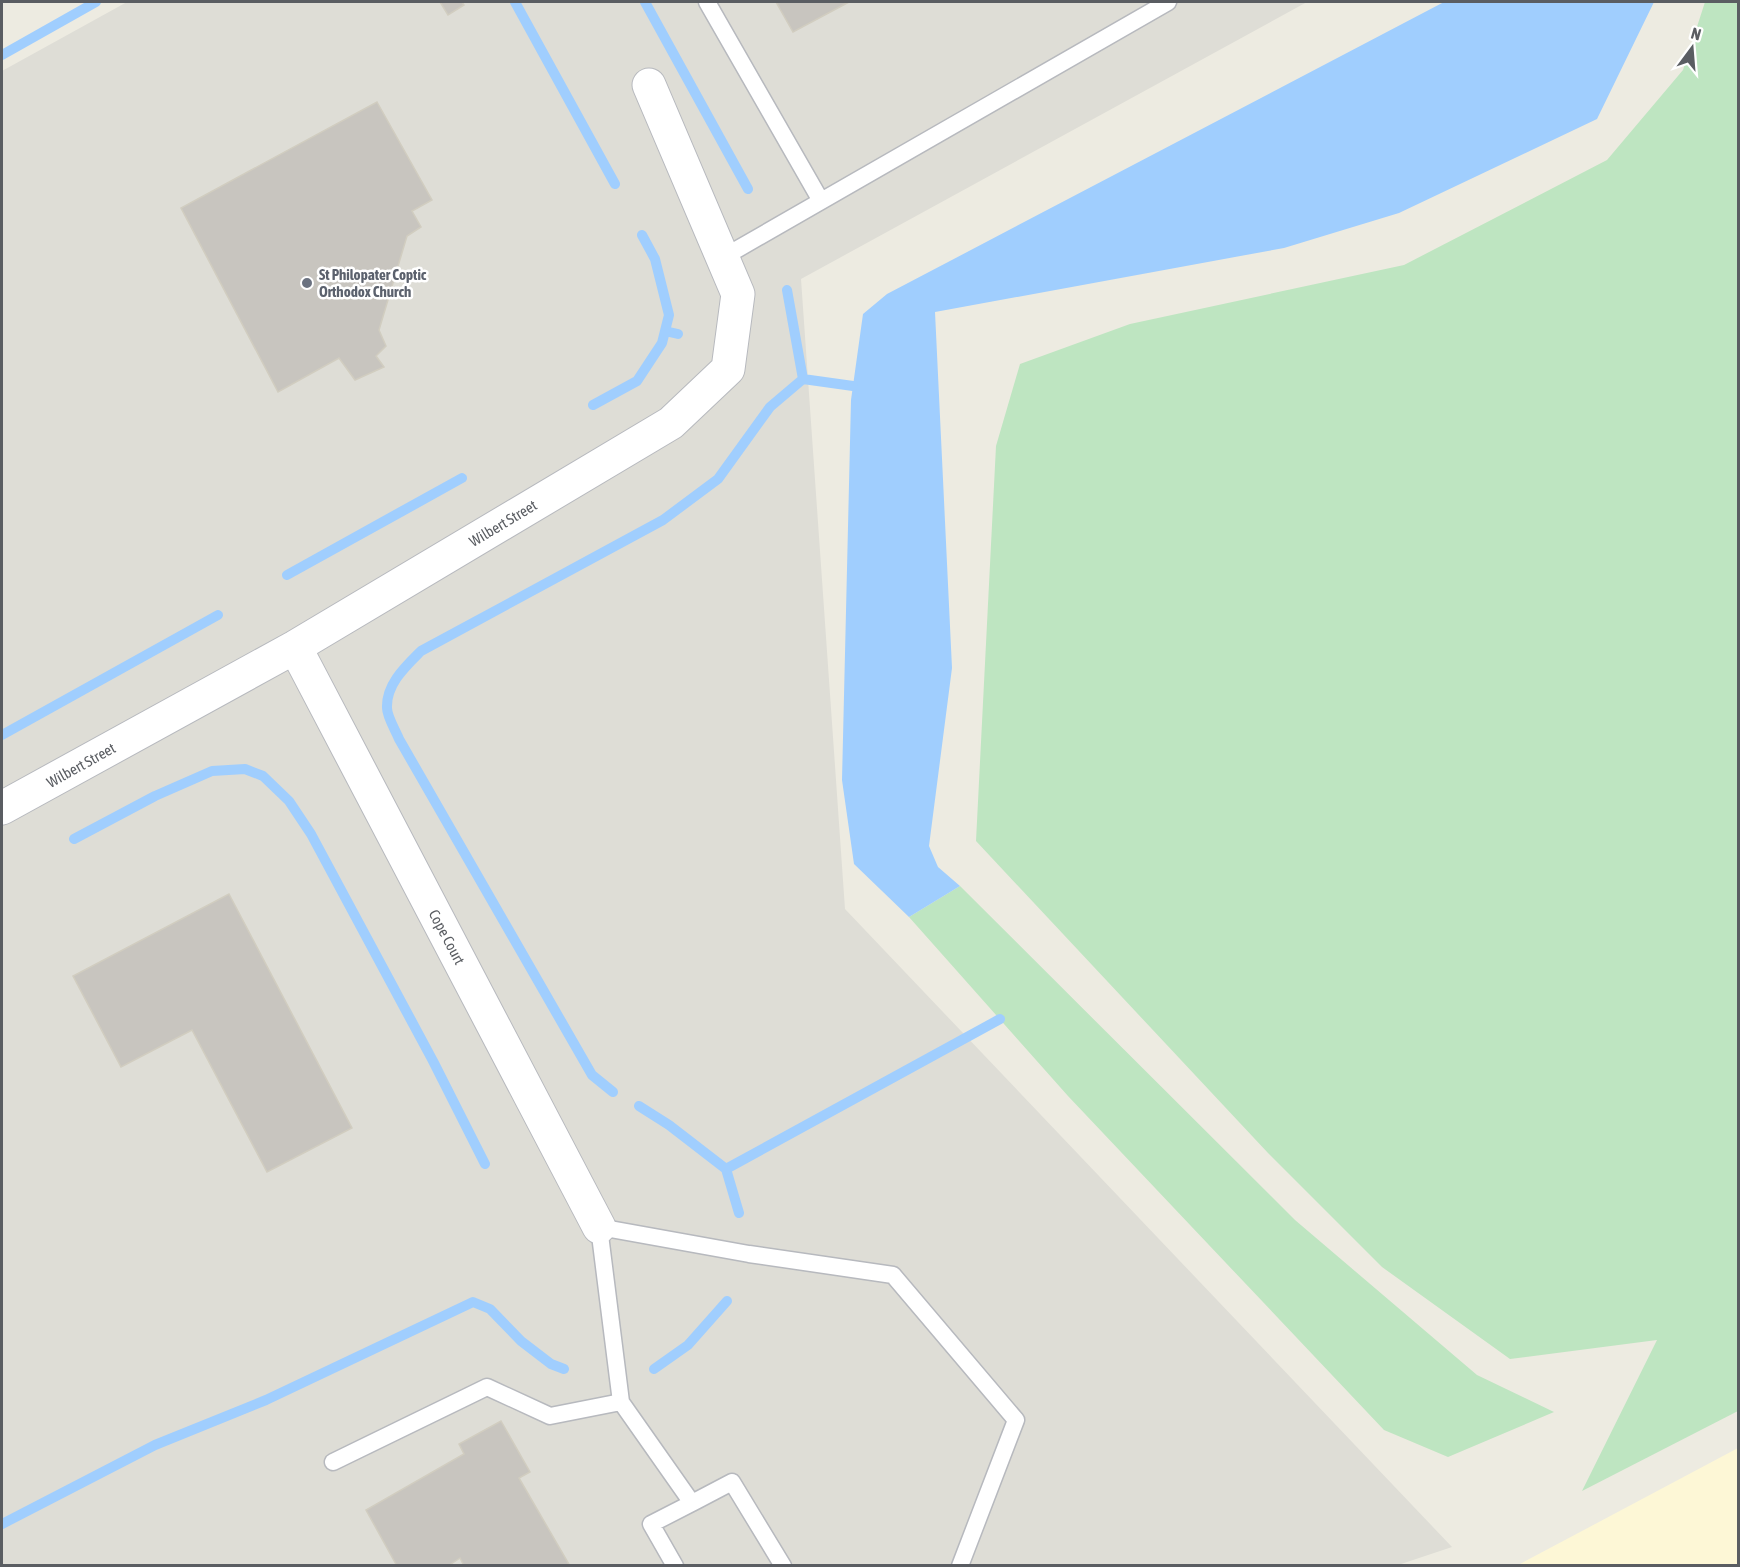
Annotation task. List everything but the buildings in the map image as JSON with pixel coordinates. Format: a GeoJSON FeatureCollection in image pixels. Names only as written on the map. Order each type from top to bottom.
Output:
{"type":"FeatureCollection","features":[{"type":"Feature","properties":{"kind":"street","name":"Wilbert Street"},"geometry":{"type":"LineString","coordinates":[[2,808],[295,647],[671,423],[728,369],[738,294],[649,85]]}},
{"type":"Feature","properties":{"kind":"street","name":"Cope Court"},"geometry":{"type":"LineString","coordinates":[[295,647],[599,1227]]}},
{"type":"Feature","properties":{"kind":"lane"},"geometry":{"type":"LineString","coordinates":[[707,2],[821,201]]}},
{"type":"Feature","properties":{"kind":"lane"},"geometry":{"type":"LineString","coordinates":[[722,258],[1168,2]]}},
{"type":"Feature","properties":{"kind":"lane"},"geometry":{"type":"LineString","coordinates":[[692,1503],[621,1402],[599,1227],[749,1254],[893,1275],[1016,1420],[960,1566]]}},
{"type":"Feature","properties":{"kind":"lane"},"geometry":{"type":"LineString","coordinates":[[333,1462],[487,1387],[550,1416],[621,1402]]}},
{"type":"Feature","properties":{"kind":"lane"},"geometry":{"type":"LineString","coordinates":[[675,1566],[651,1524],[732,1482],[783,1566]]}},
{"type":"Feature","properties":{"kind":"shaded area"},"geometry":{"type":"Polygon","coordinates":[[[127,2],[1307,2],[801,279],[845,909],[1452,1547],[1395,1566],[2,1565],[2,71],[127,2]]]}},
{"type":"Feature","properties":{"kind":"shaded area"},"geometry":{"type":"Polygon","coordinates":[[[1738,1448],[1738,1565],[1516,1565],[1520,1564],[1738,1448]]]}},
{"type":"Feature","properties":{"kind":"green space"},"geometry":{"type":"Polygon","coordinates":[[[1705,2],[1738,2],[1738,1411],[1582,1491],[1657,1340],[1510,1359],[1382,1267],[1268,1153],[976,841],[996,446],[1020,364],[1130,324],[1404,265],[1607,160],[1683,70],[1705,2]]]}},
{"type":"Feature","properties":{"kind":"green space"},"geometry":{"type":"Polygon","coordinates":[[[960,886],[1295,1220],[1477,1375],[1554,1412],[1448,1457],[1384,1430],[1068,1096],[909,917],[960,886]]]}},
{"type":"Feature","properties":{"kind":"water"},"geometry":{"type":"Polygon","coordinates":[[[1444,2],[1654,2],[1597,119],[1399,213],[1284,248],[935,312],[952,668],[929,846],[938,867],[960,886],[909,917],[854,864],[842,780],[851,400],[863,314],[887,294],[1444,2]]]}},
{"type":"Feature","properties":{"kind":"waterway"},"geometry":{"type":"LineString","coordinates":[[2,55],[96,2]]}},
{"type":"Feature","properties":{"kind":"waterway"},"geometry":{"type":"LineString","coordinates":[[515,2],[615,184]]}},
{"type":"Feature","properties":{"kind":"waterway"},"geometry":{"type":"LineString","coordinates":[[645,2],[748,189]]}},
{"type":"Feature","properties":{"kind":"waterway"},"geometry":{"type":"LineString","coordinates":[[593,405],[637,381],[662,343],[669,315],[655,259],[642,235]]}},
{"type":"Feature","properties":{"kind":"waterway"},"geometry":{"type":"LineString","coordinates":[[613,1092],[592,1075],[399,739],[388,716],[388,699],[393,683],[421,651],[663,520],[718,479],[770,407],[803,379],[787,290]]}},
{"type":"Feature","properties":{"kind":"waterway"},"geometry":{"type":"LineString","coordinates":[[665,331],[678,334]]}},
{"type":"Feature","properties":{"kind":"waterway"},"geometry":{"type":"LineString","coordinates":[[803,379],[853,386]]}},
{"type":"Feature","properties":{"kind":"waterway"},"geometry":{"type":"LineString","coordinates":[[287,575],[462,478]]}},
{"type":"Feature","properties":{"kind":"waterway"},"geometry":{"type":"LineString","coordinates":[[2,735],[218,615]]}},
{"type":"Feature","properties":{"kind":"waterway"},"geometry":{"type":"LineString","coordinates":[[74,839],[155,796],[212,771],[245,769],[263,776],[289,801],[311,834],[433,1061],[485,1164]]}},
{"type":"Feature","properties":{"kind":"waterway"},"geometry":{"type":"LineString","coordinates":[[726,1169],[1000,1019]]}},
{"type":"Feature","properties":{"kind":"waterway"},"geometry":{"type":"LineString","coordinates":[[639,1106],[669,1125],[726,1169],[739,1213]]}},
{"type":"Feature","properties":{"kind":"waterway"},"geometry":{"type":"LineString","coordinates":[[654,1369],[688,1345],[727,1301]]}},
{"type":"Feature","properties":{"kind":"waterway"},"geometry":{"type":"LineString","coordinates":[[2,1524],[155,1445],[266,1400],[473,1302],[490,1309],[521,1341],[551,1364],[564,1369]]}},
{"type":"Feature","properties":{"kind":"place","name":"St Philopater Coptic Orthodox Church"},"geometry":{"type":"Point","coordinates":[307,283]}}]}
